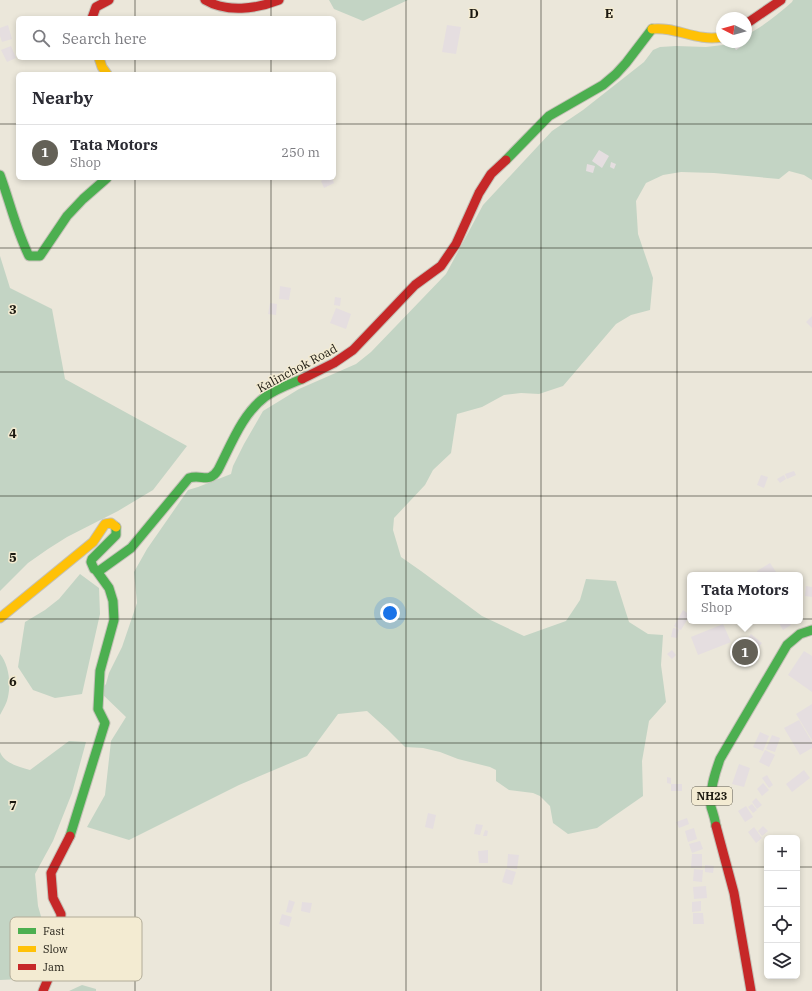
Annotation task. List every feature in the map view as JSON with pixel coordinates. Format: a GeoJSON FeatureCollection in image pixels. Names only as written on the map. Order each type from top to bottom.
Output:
{"type":"FeatureCollection","features":[{"type":"Feature","properties":{"kind":"street"},"geometry":{"type":"LineString","coordinates":[[93,16],[96,8],[109,0]]}},
{"type":"Feature","properties":{"kind":"street"},"geometry":{"type":"LineString","coordinates":[[205,0],[209,3],[227,9],[272,4],[279,0]]}},
{"type":"Feature","properties":{"kind":"street"},"geometry":{"type":"LineString","coordinates":[[752,20],[781,0]]}},
{"type":"Feature","properties":{"kind":"street","name":"Kalinchok Road"},"geometry":{"type":"LineString","coordinates":[[96,570],[102,570],[132,548],[189,478],[194,476],[206,478],[214,475],[246,417],[258,402],[266,396],[334,363],[353,350],[415,285],[441,266],[456,244],[479,193],[491,174],[515,152],[549,116],[603,85],[616,74],[652,28],[674,31],[697,38],[712,40],[716,39]]}},
{"type":"Feature","properties":{"kind":"street"},"geometry":{"type":"LineString","coordinates":[[100,60],[106,72]]}},
{"type":"Feature","properties":{"kind":"street"},"geometry":{"type":"LineString","coordinates":[[0,175],[9,197],[25,250],[29,256],[40,256],[62,222],[83,199],[105,180]]}},
{"type":"Feature","properties":{"kind":"street"},"geometry":{"type":"LineString","coordinates":[[0,618],[93,542],[105,524],[112,523],[116,527],[116,534],[92,559],[92,566],[109,588],[113,601],[114,620],[100,671],[98,709],[106,723],[70,837],[51,872],[53,898],[60,917]]}},
{"type":"Feature","properties":{"kind":"street","name":"NH23"},"geometry":{"type":"LineString","coordinates":[[751,991],[734,894],[711,805],[714,772],[720,759],[787,645],[800,634],[812,630]]}},
{"type":"Feature","properties":{"kind":"street"},"geometry":{"type":"LineString","coordinates":[[43,991],[47,981]]}},
{"type":"Feature","properties":{"kind":"green space"},"geometry":{"type":"Polygon","coordinates":[[[329,0],[408,0],[363,21],[334,9],[329,0]]]}},
{"type":"Feature","properties":{"kind":"green space"},"geometry":{"type":"Polygon","coordinates":[[[793,0],[812,0],[812,180],[804,175],[789,171],[779,179],[714,173],[681,172],[663,175],[646,183],[636,201],[638,234],[653,278],[650,310],[631,315],[616,324],[563,386],[539,394],[521,393],[504,395],[482,407],[457,414],[451,453],[433,470],[425,485],[394,518],[393,530],[401,557],[482,616],[524,636],[566,621],[580,600],[586,579],[616,581],[629,622],[648,634],[663,635],[661,665],[666,702],[649,721],[642,761],[643,796],[597,828],[568,834],[553,823],[550,806],[540,796],[533,793],[509,790],[496,781],[496,770],[490,767],[423,748],[405,747],[367,711],[338,714],[307,756],[239,785],[129,840],[87,827],[105,795],[111,741],[126,717],[99,691],[106,684],[109,673],[122,647],[137,603],[134,572],[147,549],[188,490],[231,474],[233,466],[244,444],[263,411],[299,389],[356,364],[371,352],[446,274],[483,205],[552,131],[583,110],[644,62],[653,50],[660,47],[676,46],[716,46],[716,48],[752,48],[752,32],[770,20],[793,0]]]}},
{"type":"Feature","properties":{"kind":"green space"},"geometry":{"type":"Polygon","coordinates":[[[0,256],[10,288],[52,309],[65,379],[187,446],[153,490],[48,549],[28,563],[0,591],[0,256]]]}},
{"type":"Feature","properties":{"kind":"green space"},"geometry":{"type":"Polygon","coordinates":[[[80,574],[99,588],[100,614],[82,694],[55,698],[33,690],[18,667],[25,622],[45,610],[59,599],[80,574]]]}},
{"type":"Feature","properties":{"kind":"green space"},"geometry":{"type":"Polygon","coordinates":[[[0,654],[7,669],[9,692],[5,706],[0,715],[0,654]]]}},
{"type":"Feature","properties":{"kind":"green space"},"geometry":{"type":"Polygon","coordinates":[[[69,741],[86,742],[72,793],[53,841],[35,874],[38,906],[41,917],[10,917],[10,980],[0,980],[0,752],[8,762],[30,770],[69,741]]]}},
{"type":"Feature","properties":{"kind":"green space"},"geometry":{"type":"Polygon","coordinates":[[[82,985],[96,989],[96,991],[69,991],[82,985]]]}},
{"type":"Feature","properties":{"kind":"building"},"geometry":{"type":"Polygon","coordinates":[[[8,25],[12,39],[2,42],[0,28],[8,25]]]}},
{"type":"Feature","properties":{"kind":"building"},"geometry":{"type":"Polygon","coordinates":[[[447,25],[461,27],[456,54],[442,52],[447,25]]]}},
{"type":"Feature","properties":{"kind":"building"},"geometry":{"type":"Polygon","coordinates":[[[11,46],[16,58],[7,62],[1,50],[11,46]]]}},
{"type":"Feature","properties":{"kind":"building"},"geometry":{"type":"Polygon","coordinates":[[[599,150],[609,156],[602,168],[592,161],[599,150]]]}},
{"type":"Feature","properties":{"kind":"building"},"geometry":{"type":"Polygon","coordinates":[[[611,162],[616,164],[614,169],[610,167],[611,162]]]}},
{"type":"Feature","properties":{"kind":"building"},"geometry":{"type":"Polygon","coordinates":[[[587,164],[595,166],[593,173],[586,171],[587,164]]]}},
{"type":"Feature","properties":{"kind":"building"},"geometry":{"type":"Polygon","coordinates":[[[333,180],[334,183],[324,188],[321,181],[333,180]]]}},
{"type":"Feature","properties":{"kind":"building"},"geometry":{"type":"Polygon","coordinates":[[[280,286],[291,288],[289,300],[279,299],[280,286]]]}},
{"type":"Feature","properties":{"kind":"building"},"geometry":{"type":"Polygon","coordinates":[[[335,297],[341,298],[340,306],[334,305],[335,297]]]}},
{"type":"Feature","properties":{"kind":"building"},"geometry":{"type":"Polygon","coordinates":[[[270,303],[277,304],[276,315],[268,314],[270,303]]]}},
{"type":"Feature","properties":{"kind":"building"},"geometry":{"type":"Polygon","coordinates":[[[336,308],[351,314],[346,329],[330,323],[336,308]]]}},
{"type":"Feature","properties":{"kind":"building"},"geometry":{"type":"Polygon","coordinates":[[[812,316],[812,328],[806,322],[812,316]]]}},
{"type":"Feature","properties":{"kind":"building"},"geometry":{"type":"Polygon","coordinates":[[[794,471],[796,475],[787,479],[785,474],[794,471]]]}},
{"type":"Feature","properties":{"kind":"building"},"geometry":{"type":"Polygon","coordinates":[[[761,475],[768,477],[764,488],[757,485],[761,475]]]}},
{"type":"Feature","properties":{"kind":"building"},"geometry":{"type":"Polygon","coordinates":[[[784,475],[786,479],[780,483],[777,479],[784,475]]]}},
{"type":"Feature","properties":{"kind":"building"},"geometry":{"type":"Polygon","coordinates":[[[770,563],[776,572],[758,572],[770,563]]]}},
{"type":"Feature","properties":{"kind":"building"},"geometry":{"type":"Polygon","coordinates":[[[806,586],[812,587],[812,597],[805,596],[806,586]]]}},
{"type":"Feature","properties":{"kind":"building"},"geometry":{"type":"Polygon","coordinates":[[[683,610],[687,613],[687,620],[681,630],[674,626],[683,610]]]}},
{"type":"Feature","properties":{"kind":"building"},"geometry":{"type":"Polygon","coordinates":[[[723,624],[731,642],[698,655],[691,637],[723,624]]]}},
{"type":"Feature","properties":{"kind":"building"},"geometry":{"type":"Polygon","coordinates":[[[780,624],[791,625],[783,630],[780,624]]]}},
{"type":"Feature","properties":{"kind":"building"},"geometry":{"type":"Polygon","coordinates":[[[673,628],[679,629],[677,638],[671,637],[673,628]]]}},
{"type":"Feature","properties":{"kind":"building"},"geometry":{"type":"Polygon","coordinates":[[[751,634],[762,643],[752,655],[741,646],[751,634]]]}},
{"type":"Feature","properties":{"kind":"building"},"geometry":{"type":"Polygon","coordinates":[[[743,649],[751,656],[744,664],[735,658],[743,649]]]}},
{"type":"Feature","properties":{"kind":"building"},"geometry":{"type":"Polygon","coordinates":[[[672,650],[676,655],[672,659],[667,654],[672,650]]]}},
{"type":"Feature","properties":{"kind":"building"},"geometry":{"type":"Polygon","coordinates":[[[804,651],[812,656],[812,692],[788,675],[804,651]]]}},
{"type":"Feature","properties":{"kind":"building"},"geometry":{"type":"Polygon","coordinates":[[[812,704],[812,740],[796,714],[812,704]]]}},
{"type":"Feature","properties":{"kind":"building"},"geometry":{"type":"Polygon","coordinates":[[[799,720],[812,742],[812,748],[800,755],[784,728],[799,720]]]}},
{"type":"Feature","properties":{"kind":"building"},"geometry":{"type":"Polygon","coordinates":[[[760,732],[769,736],[763,751],[753,747],[760,732]]]}},
{"type":"Feature","properties":{"kind":"building"},"geometry":{"type":"Polygon","coordinates":[[[772,735],[780,738],[775,752],[766,749],[772,735]]]}},
{"type":"Feature","properties":{"kind":"building"},"geometry":{"type":"Polygon","coordinates":[[[765,750],[775,755],[769,767],[759,762],[765,750]]]}},
{"type":"Feature","properties":{"kind":"building"},"geometry":{"type":"Polygon","coordinates":[[[739,764],[750,768],[744,787],[732,784],[739,764]]]}},
{"type":"Feature","properties":{"kind":"building"},"geometry":{"type":"Polygon","coordinates":[[[804,770],[810,778],[792,792],[786,784],[804,770]]]}},
{"type":"Feature","properties":{"kind":"building"},"geometry":{"type":"Polygon","coordinates":[[[767,775],[773,785],[769,788],[762,778],[767,775]]]}},
{"type":"Feature","properties":{"kind":"building"},"geometry":{"type":"Polygon","coordinates":[[[667,777],[671,778],[671,784],[667,783],[667,777]]]}},
{"type":"Feature","properties":{"kind":"building"},"geometry":{"type":"Polygon","coordinates":[[[763,783],[769,790],[762,796],[757,789],[763,783]]]}},
{"type":"Feature","properties":{"kind":"building"},"geometry":{"type":"Polygon","coordinates":[[[671,784],[682,784],[682,791],[671,791],[671,784]]]}},
{"type":"Feature","properties":{"kind":"building"},"geometry":{"type":"Polygon","coordinates":[[[756,798],[762,805],[757,809],[752,802],[756,798]]]}},
{"type":"Feature","properties":{"kind":"building"},"geometry":{"type":"Polygon","coordinates":[[[752,804],[757,810],[753,813],[748,807],[752,804]]]}},
{"type":"Feature","properties":{"kind":"building"},"geometry":{"type":"Polygon","coordinates":[[[746,806],[753,817],[745,822],[738,811],[746,806]]]}},
{"type":"Feature","properties":{"kind":"building"},"geometry":{"type":"Polygon","coordinates":[[[428,813],[436,815],[433,829],[425,827],[428,813]]]}},
{"type":"Feature","properties":{"kind":"building"},"geometry":{"type":"Polygon","coordinates":[[[687,818],[689,824],[679,828],[676,822],[687,818]]]}},
{"type":"Feature","properties":{"kind":"building"},"geometry":{"type":"Polygon","coordinates":[[[476,824],[483,825],[480,835],[474,834],[476,824]]]}},
{"type":"Feature","properties":{"kind":"building"},"geometry":{"type":"Polygon","coordinates":[[[763,826],[768,831],[762,836],[758,831],[763,826]]]}},
{"type":"Feature","properties":{"kind":"building"},"geometry":{"type":"Polygon","coordinates":[[[754,827],[762,838],[756,843],[748,832],[754,827]]]}},
{"type":"Feature","properties":{"kind":"building"},"geometry":{"type":"Polygon","coordinates":[[[694,828],[697,839],[688,842],[685,831],[694,828]]]}},
{"type":"Feature","properties":{"kind":"building"},"geometry":{"type":"Polygon","coordinates":[[[485,830],[488,831],[487,836],[483,836],[485,830]]]}},
{"type":"Feature","properties":{"kind":"building"},"geometry":{"type":"Polygon","coordinates":[[[700,841],[703,849],[692,853],[689,844],[700,841]]]}},
{"type":"Feature","properties":{"kind":"building"},"geometry":{"type":"Polygon","coordinates":[[[488,850],[488,863],[479,863],[478,851],[488,850]]]}},
{"type":"Feature","properties":{"kind":"building"},"geometry":{"type":"Polygon","coordinates":[[[508,854],[519,855],[517,869],[507,868],[508,854]]]}},
{"type":"Feature","properties":{"kind":"building"},"geometry":{"type":"Polygon","coordinates":[[[692,854],[702,854],[702,868],[691,868],[692,854]]]}},
{"type":"Feature","properties":{"kind":"building"},"geometry":{"type":"Polygon","coordinates":[[[705,865],[714,866],[713,873],[705,872],[705,865]]]}},
{"type":"Feature","properties":{"kind":"building"},"geometry":{"type":"Polygon","coordinates":[[[506,869],[516,872],[512,885],[502,882],[506,869]]]}},
{"type":"Feature","properties":{"kind":"building"},"geometry":{"type":"Polygon","coordinates":[[[694,869],[703,870],[702,882],[693,881],[694,869]]]}},
{"type":"Feature","properties":{"kind":"building"},"geometry":{"type":"Polygon","coordinates":[[[706,886],[707,898],[694,899],[693,887],[706,886]]]}},
{"type":"Feature","properties":{"kind":"building"},"geometry":{"type":"Polygon","coordinates":[[[289,900],[295,902],[291,913],[286,912],[289,900]]]}},
{"type":"Feature","properties":{"kind":"building"},"geometry":{"type":"Polygon","coordinates":[[[701,901],[701,911],[692,912],[692,902],[701,901]]]}},
{"type":"Feature","properties":{"kind":"building"},"geometry":{"type":"Polygon","coordinates":[[[302,902],[312,903],[310,913],[301,911],[302,902]]]}},
{"type":"Feature","properties":{"kind":"building"},"geometry":{"type":"Polygon","coordinates":[[[693,913],[703,913],[704,924],[693,924],[693,913]]]}},
{"type":"Feature","properties":{"kind":"building"},"geometry":{"type":"Polygon","coordinates":[[[282,914],[292,917],[289,927],[279,924],[282,914]]]}},
{"type":"Feature","properties":{"kind":"traffic: fast"},"geometry":{"type":"LineString","coordinates":[[506,160],[549,116],[603,85],[616,74],[652,29]]}},
{"type":"Feature","properties":{"kind":"traffic: fast"},"geometry":{"type":"LineString","coordinates":[[0,175],[24,246],[29,256],[40,256],[67,216],[83,199],[105,180]]}},
{"type":"Feature","properties":{"kind":"traffic: fast"},"geometry":{"type":"LineString","coordinates":[[116,527],[116,535],[92,559],[91,562],[94,569],[99,571],[131,548],[189,478],[208,478],[215,474],[243,421],[257,404],[265,397],[302,379]]}},
{"type":"Feature","properties":{"kind":"traffic: fast"},"geometry":{"type":"LineString","coordinates":[[70,836],[105,723],[98,709],[100,671],[114,620],[113,601],[109,588],[96,570]]}},
{"type":"Feature","properties":{"kind":"traffic: fast"},"geometry":{"type":"LineString","coordinates":[[716,826],[711,807],[711,795],[714,776],[720,759],[787,645],[800,634],[812,630]]}},
{"type":"Feature","properties":{"kind":"traffic: slow"},"geometry":{"type":"LineString","coordinates":[[652,29],[669,30],[695,36],[716,38]]}},
{"type":"Feature","properties":{"kind":"traffic: slow"},"geometry":{"type":"LineString","coordinates":[[100,60],[106,72]]}},
{"type":"Feature","properties":{"kind":"traffic: slow"},"geometry":{"type":"LineString","coordinates":[[0,618],[93,542],[105,524],[111,523],[116,527]]}},
{"type":"Feature","properties":{"kind":"traffic: jam"},"geometry":{"type":"LineString","coordinates":[[93,16],[96,7],[109,0]]}},
{"type":"Feature","properties":{"kind":"traffic: jam"},"geometry":{"type":"LineString","coordinates":[[205,0],[223,7],[232,8],[261,6],[279,0]]}},
{"type":"Feature","properties":{"kind":"traffic: jam"},"geometry":{"type":"LineString","coordinates":[[752,20],[781,0]]}},
{"type":"Feature","properties":{"kind":"traffic: jam"},"geometry":{"type":"LineString","coordinates":[[302,379],[334,363],[353,350],[415,285],[441,266],[456,244],[479,193],[491,174],[506,160]]}},
{"type":"Feature","properties":{"kind":"traffic: jam"},"geometry":{"type":"LineString","coordinates":[[716,826],[734,893],[751,991]]}},
{"type":"Feature","properties":{"kind":"traffic: jam"},"geometry":{"type":"LineString","coordinates":[[61,917],[61,914],[53,898],[51,873],[70,836]]}},
{"type":"Feature","properties":{"kind":"traffic: jam"},"geometry":{"type":"LineString","coordinates":[[43,991],[47,981]]}},
{"type":"Feature","properties":{"kind":"place","name":"Tata Motors"},"geometry":{"type":"Point","coordinates":[745,652]}}]}
